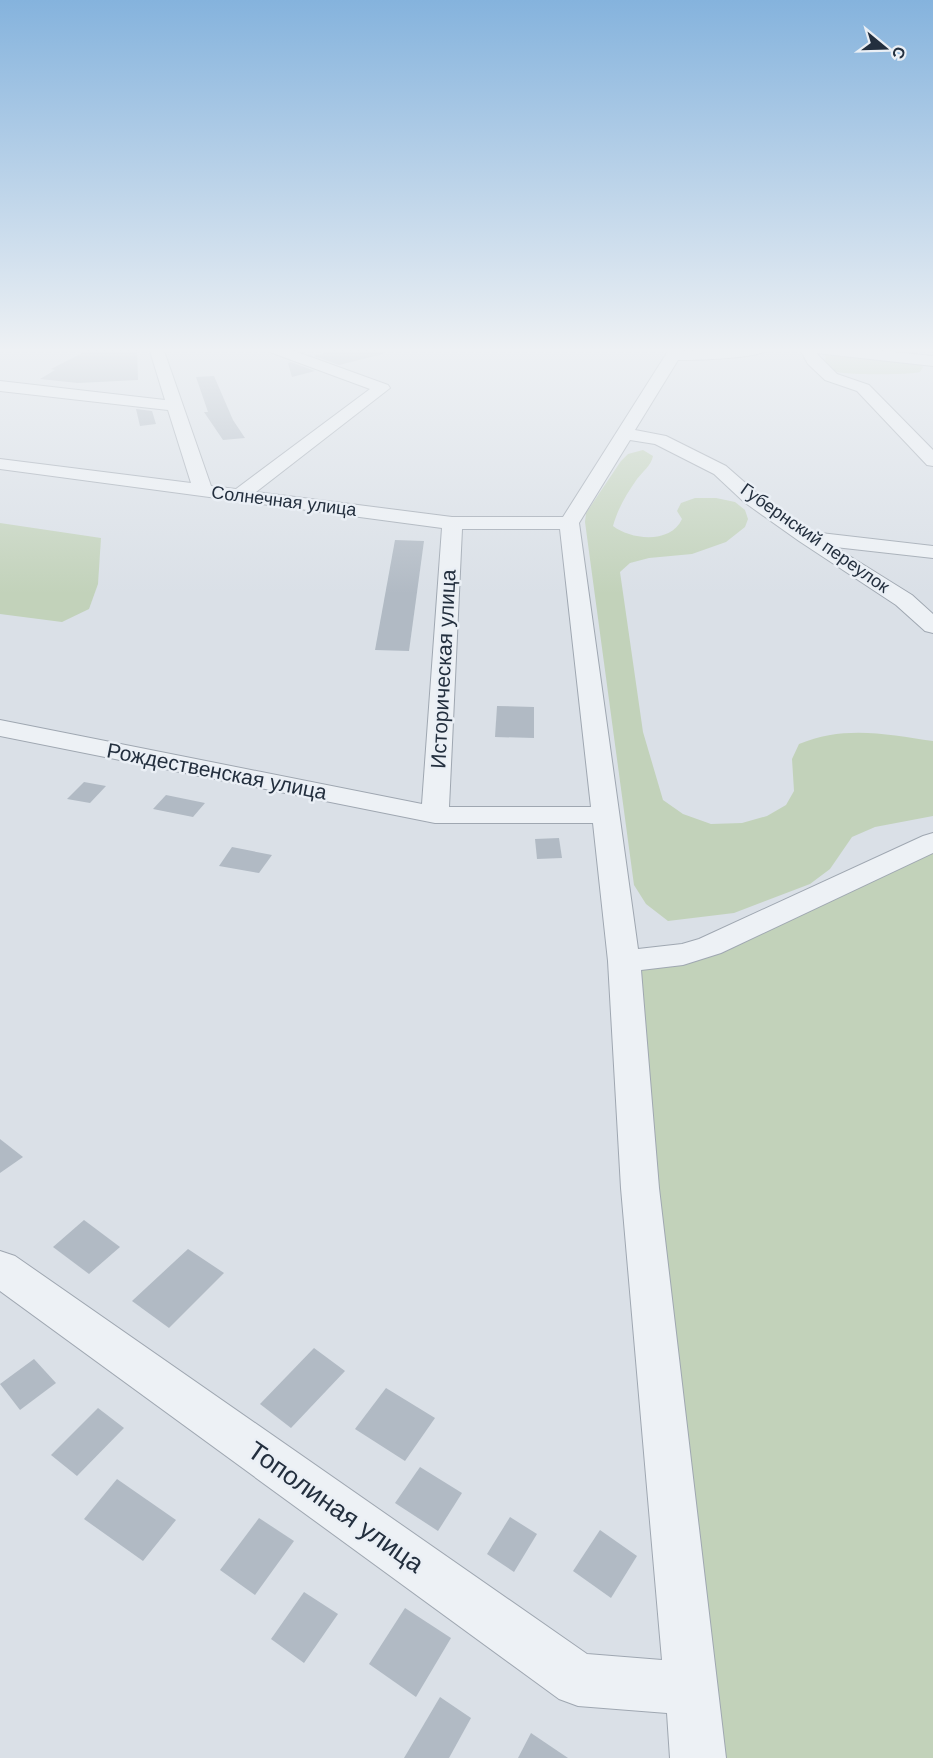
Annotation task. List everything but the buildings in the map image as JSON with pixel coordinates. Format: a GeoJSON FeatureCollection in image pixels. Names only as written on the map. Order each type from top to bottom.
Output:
{"type":"FeatureCollection","features":[{"type":"Feature","properties":{"kind":"street"},"geometry":{"type":"LineString","coordinates":[[183,430],[203,491]]}},
{"type":"Feature","properties":{"kind":"street"},"geometry":{"type":"LineString","coordinates":[[240,495],[326,430]]}},
{"type":"Feature","properties":{"kind":"street"},"geometry":{"type":"LineString","coordinates":[[628,430],[569,523],[624,961],[640,1188],[698,1758]]}},
{"type":"Feature","properties":{"kind":"street"},"geometry":{"type":"LineString","coordinates":[[905,430],[933,461]]}},
{"type":"Feature","properties":{"kind":"street","name":"Губернский переулок"},"geometry":{"type":"LineString","coordinates":[[626,434],[660,440],[720,470],[752,498],[806,537],[904,600],[933,626]]}},
{"type":"Feature","properties":{"kind":"street","name":"Солнечная улица"},"geometry":{"type":"LineString","coordinates":[[0,464],[452,523],[569,523]]}},
{"type":"Feature","properties":{"kind":"street","name":"Историческая улица"},"geometry":{"type":"LineString","coordinates":[[435,815],[452,523]]}},
{"type":"Feature","properties":{"kind":"street"},"geometry":{"type":"LineString","coordinates":[[806,537],[933,552]]}},
{"type":"Feature","properties":{"kind":"street","name":"Рождественская улица"},"geometry":{"type":"LineString","coordinates":[[0,728],[435,815],[607,815]]}},
{"type":"Feature","properties":{"kind":"street"},"geometry":{"type":"LineString","coordinates":[[624,961],[683,954],[710,946],[933,842]]}},
{"type":"Feature","properties":{"kind":"street","name":"Тополиная улица"},"geometry":{"type":"LineString","coordinates":[[0,1268],[578,1680],[692,1689]]}},
{"type":"Feature","properties":{"kind":"green space"},"geometry":{"type":"Polygon","coordinates":[[[643,450],[653,456],[652,460],[626,496],[613,526],[640,537],[669,533],[682,519],[677,511],[681,503],[695,498],[716,498],[735,502],[745,510],[748,519],[745,527],[726,542],[692,554],[649,558],[630,563],[620,572],[643,732],[663,800],[683,814],[711,824],[742,823],[767,816],[786,805],[794,791],[792,759],[799,744],[816,738],[849,733],[882,734],[933,741],[933,816],[875,827],[852,837],[830,869],[810,884],[734,913],[668,921],[646,904],[634,885],[585,522],[586,513],[621,461],[628,454],[643,450]]]}},
{"type":"Feature","properties":{"kind":"green space"},"geometry":{"type":"Polygon","coordinates":[[[0,523],[101,538],[98,584],[89,609],[62,622],[0,614],[0,523]]]}},
{"type":"Feature","properties":{"kind":"green space"},"geometry":{"type":"Polygon","coordinates":[[[933,842],[933,1758],[698,1758],[624,961],[710,946],[933,842]]]}}]}
